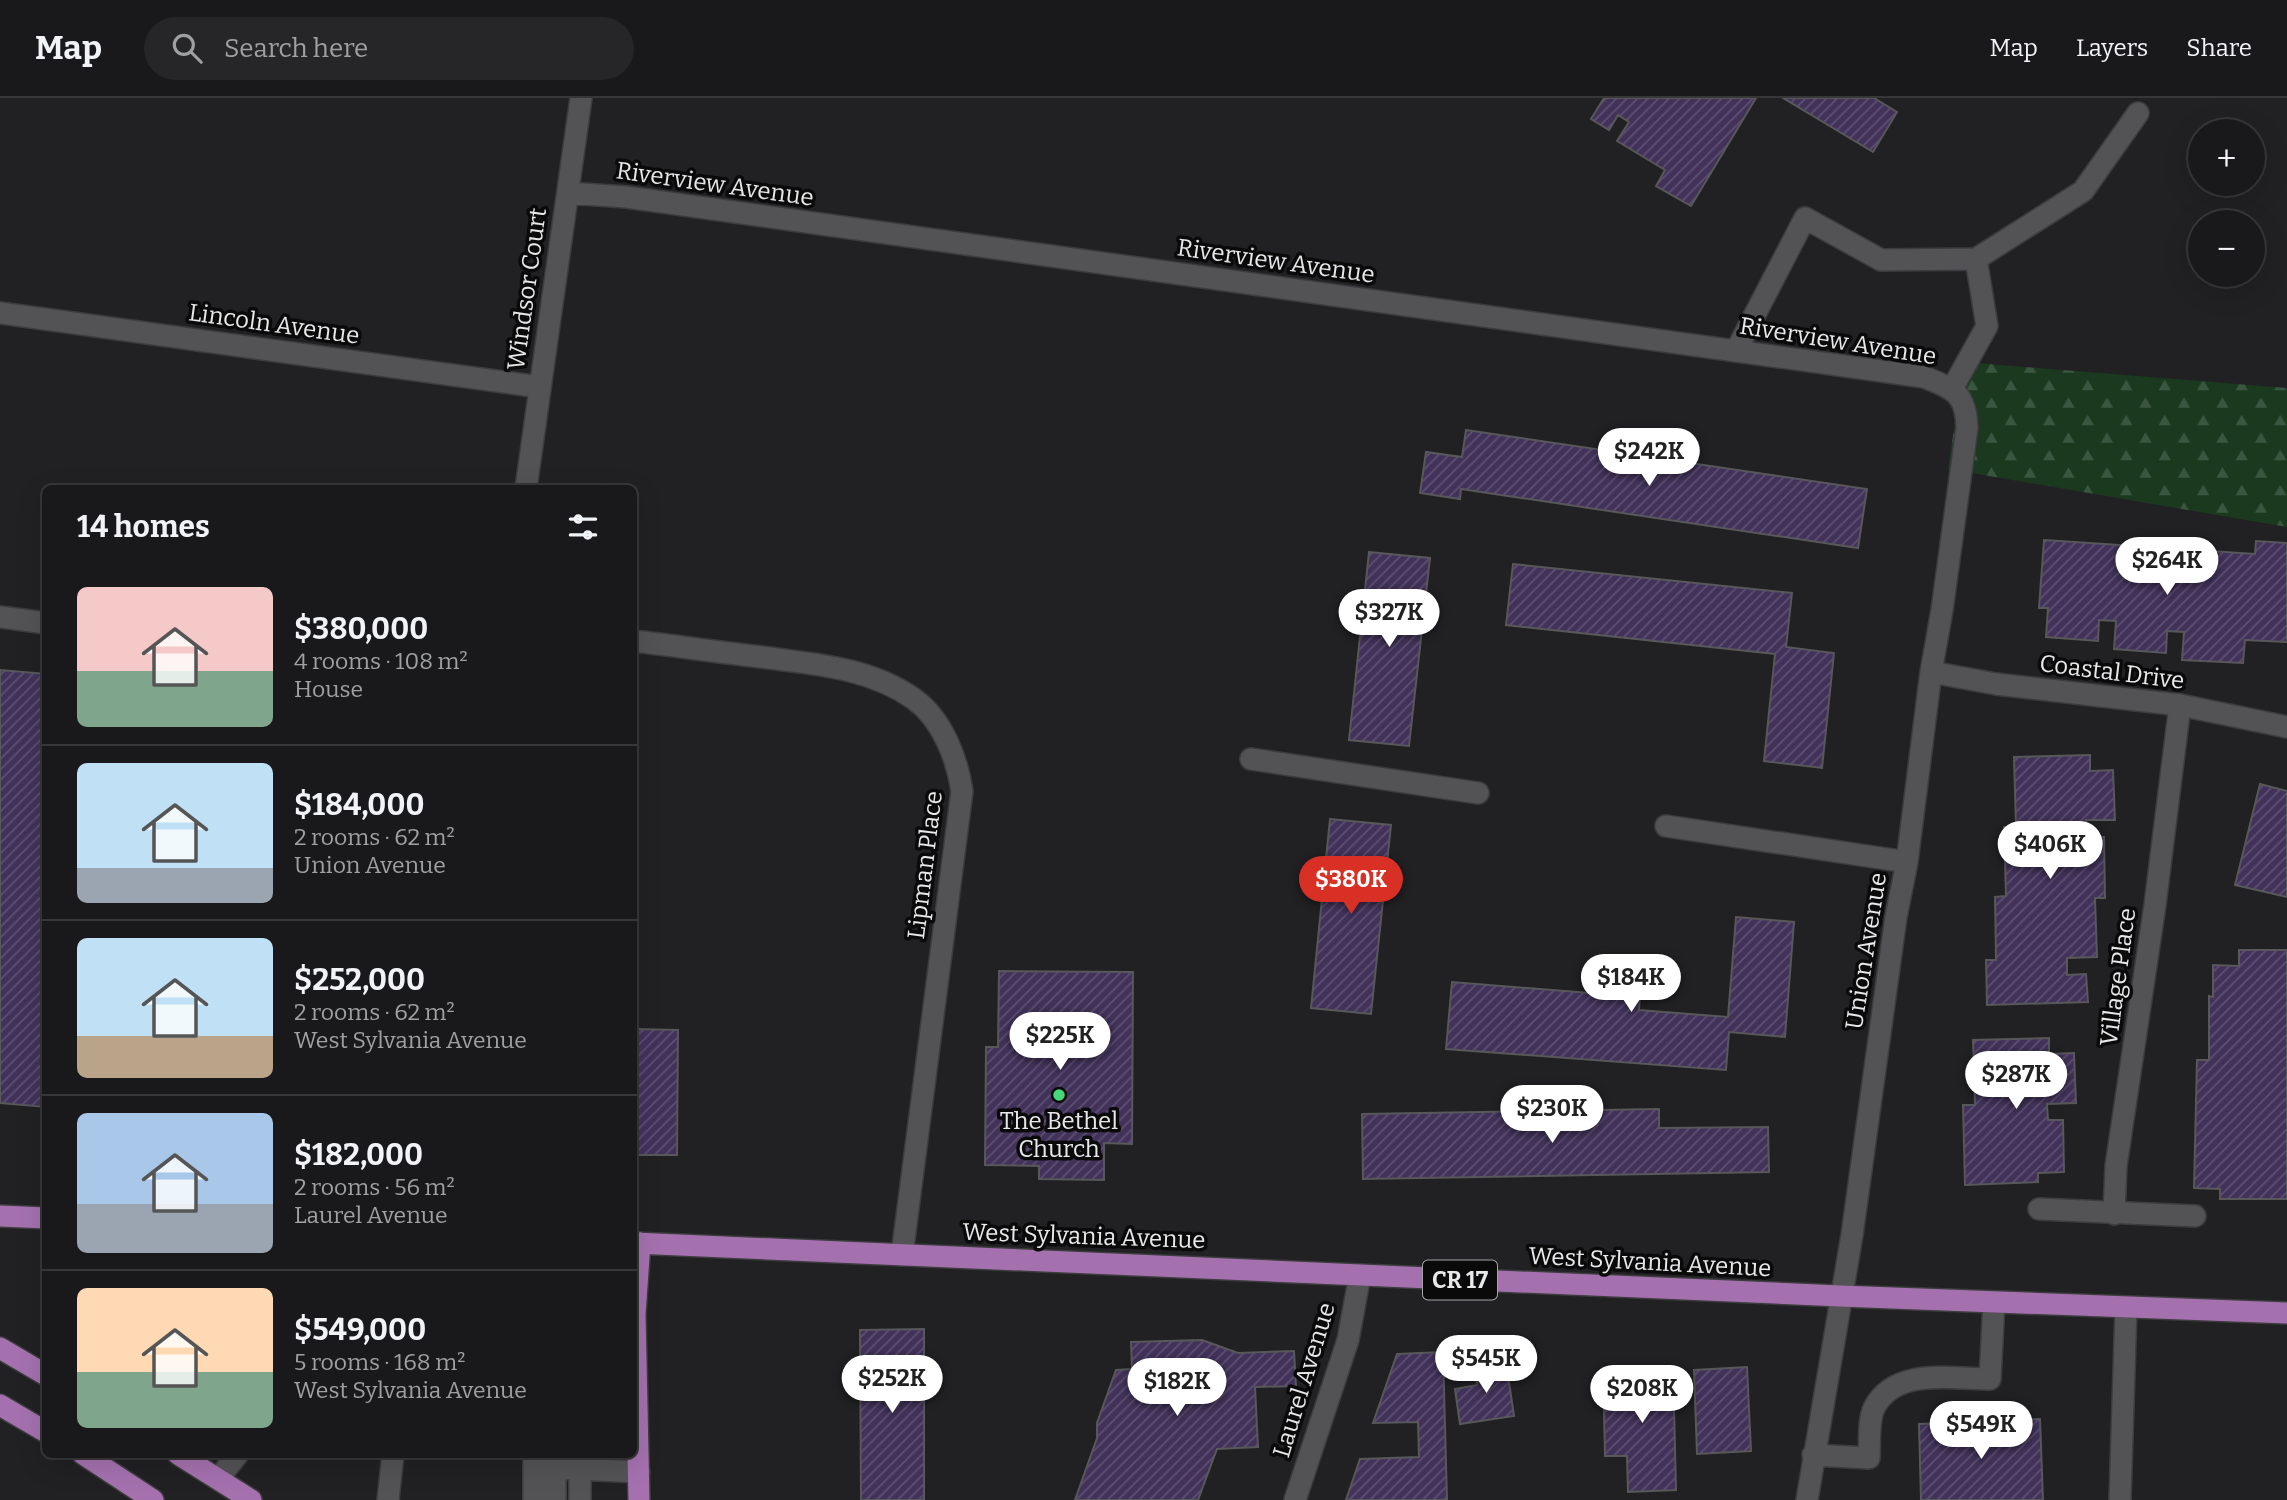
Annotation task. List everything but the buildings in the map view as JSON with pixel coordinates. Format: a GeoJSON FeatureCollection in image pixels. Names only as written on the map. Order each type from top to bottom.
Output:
{"type":"FeatureCollection","features":[{"type":"Feature","properties":{"kind":"main road"},"geometry":{"type":"LineString","coordinates":[[0,1216],[42,1218]]}},
{"type":"Feature","properties":{"kind":"main road","name":"West Sylvania Avenue"},"geometry":{"type":"LineString","coordinates":[[637,1243],[2287,1313]]}},
{"type":"Feature","properties":{"kind":"main road"},"geometry":{"type":"LineString","coordinates":[[0,1348],[42,1373]]}},
{"type":"Feature","properties":{"kind":"main road"},"geometry":{"type":"LineString","coordinates":[[637,1393],[639,1500]]}},
{"type":"Feature","properties":{"kind":"main road"},"geometry":{"type":"LineString","coordinates":[[0,1405],[42,1430]]}},
{"type":"Feature","properties":{"kind":"main road"},"geometry":{"type":"LineString","coordinates":[[89,1458],[144,1497]]}},
{"type":"Feature","properties":{"kind":"main road"},"geometry":{"type":"LineString","coordinates":[[184,1458],[251,1500]]}},
{"type":"Feature","properties":{"kind":"street","name":"Windsor Court"},"geometry":{"type":"LineString","coordinates":[[526,485],[581,98]]}},
{"type":"Feature","properties":{"kind":"street"},"geometry":{"type":"LineString","coordinates":[[1735,351],[1805,218],[1881,260],[1976,259],[2083,191],[2138,113]]}},
{"type":"Feature","properties":{"kind":"street","name":"Riverview Avenue"},"geometry":{"type":"LineString","coordinates":[[568,193],[626,197],[1924,377],[1952,389],[1966,408]]}},
{"type":"Feature","properties":{"kind":"street"},"geometry":{"type":"LineString","coordinates":[[1952,389],[1987,326],[1976,259]]}},
{"type":"Feature","properties":{"kind":"street","name":"Lincoln Avenue"},"geometry":{"type":"LineString","coordinates":[[0,313],[540,387]]}},
{"type":"Feature","properties":{"kind":"street","name":"Union Avenue"},"geometry":{"type":"LineString","coordinates":[[1807,1500],[1852,1235],[1896,918],[1907,862],[1931,672],[1967,428],[1966,408]]}},
{"type":"Feature","properties":{"kind":"street"},"geometry":{"type":"LineString","coordinates":[[0,617],[42,622]]}},
{"type":"Feature","properties":{"kind":"street","name":"Lipman Place"},"geometry":{"type":"LineString","coordinates":[[637,641],[823,665],[880,680],[915,699],[933,719],[955,756],[962,791],[902,1255]]}},
{"type":"Feature","properties":{"kind":"street","name":"Coastal Drive"},"geometry":{"type":"LineString","coordinates":[[1931,672],[1996,684],[2180,705],[2287,727]]}},
{"type":"Feature","properties":{"kind":"street","name":"Village Place"},"geometry":{"type":"LineString","coordinates":[[2114,1214],[2116,1166],[2155,905],[2180,705]]}},
{"type":"Feature","properties":{"kind":"street"},"geometry":{"type":"LineString","coordinates":[[1251,759],[1478,793]]}},
{"type":"Feature","properties":{"kind":"street"},"geometry":{"type":"LineString","coordinates":[[1666,826],[1907,862]]}},
{"type":"Feature","properties":{"kind":"street"},"geometry":{"type":"LineString","coordinates":[[2039,1209],[2195,1216]]}},
{"type":"Feature","properties":{"kind":"street","name":"Laurel Avenue"},"geometry":{"type":"LineString","coordinates":[[1294,1500],[1349,1340],[1360,1275]]}},
{"type":"Feature","properties":{"kind":"street"},"geometry":{"type":"LineString","coordinates":[[1813,1455],[1869,1458],[1872,1410],[1888,1390],[1914,1378],[1990,1379],[1994,1302]]}},
{"type":"Feature","properties":{"kind":"street"},"geometry":{"type":"LineString","coordinates":[[2120,1500],[2126,1307]]}},
{"type":"Feature","properties":{"kind":"street"},"geometry":{"type":"LineString","coordinates":[[218,1479],[235,1458]]}},
{"type":"Feature","properties":{"kind":"street"},"geometry":{"type":"LineString","coordinates":[[388,1500],[393,1458]]}},
{"type":"Feature","properties":{"kind":"street"},"geometry":{"type":"LineString","coordinates":[[534,1500],[534,1461],[579,1462],[639,1472]]}},
{"type":"Feature","properties":{"kind":"street"},"geometry":{"type":"LineString","coordinates":[[555,1461],[555,1500]]}},
{"type":"Feature","properties":{"kind":"street"},"geometry":{"type":"LineString","coordinates":[[579,1462],[580,1500]]}},
{"type":"Feature","properties":{"kind":"green space"},"geometry":{"type":"Polygon","coordinates":[[[1964,362],[2287,388],[2287,527],[1948,469],[1964,362]]]}},
{"type":"Feature","properties":{"kind":"place","name":"The Bethel Church"},"geometry":{"type":"Point","coordinates":[1059,1095]}}]}
